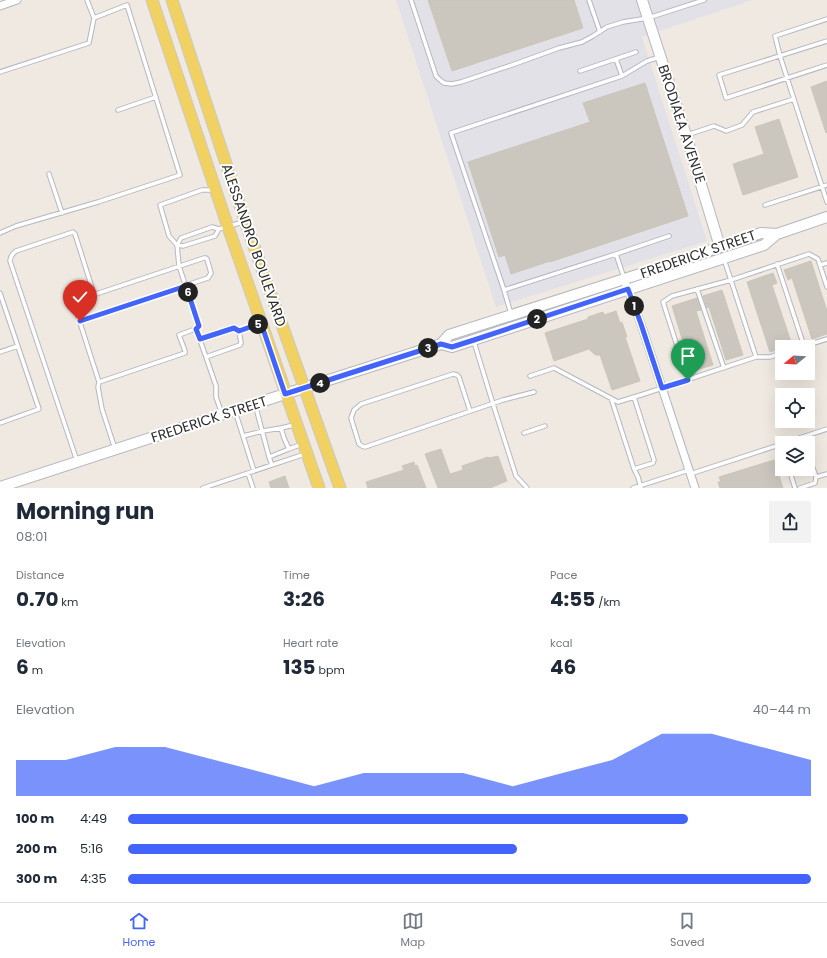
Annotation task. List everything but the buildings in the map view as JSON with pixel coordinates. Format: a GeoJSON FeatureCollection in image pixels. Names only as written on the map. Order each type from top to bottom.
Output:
{"type":"FeatureCollection","features":[{"type":"Feature","properties":{"kind":"main road","name":"ALESSANDRO BOULEVARD"},"geometry":{"type":"LineString","coordinates":[[152,0],[216,190],[224,228],[261,323],[305,448],[317,488]]}},
{"type":"Feature","properties":{"kind":"main road","name":"ALESSANDRO BOULEVARD"},"geometry":{"type":"LineString","coordinates":[[172,0],[245,221],[340,488]]}},
{"type":"Feature","properties":{"kind":"main road","name":"BRODIAEA AVENUE"},"geometry":{"type":"LineString","coordinates":[[642,0],[686,135],[720,248]]}},
{"type":"Feature","properties":{"kind":"main road","name":"FREDERICK STREET"},"geometry":{"type":"LineString","coordinates":[[441,344],[452,347],[764,245],[777,234],[827,217]]}},
{"type":"Feature","properties":{"kind":"main road","name":"FREDERICK STREET"},"geometry":{"type":"LineString","coordinates":[[0,488],[235,410],[441,344],[449,335],[720,248],[761,233],[777,234]]}},
{"type":"Feature","properties":{"kind":"main road"},"geometry":{"type":"LineString","coordinates":[[474,340],[478,332],[536,312],[542,308],[544,304]]}},
{"type":"Feature","properties":{"kind":"street"},"geometry":{"type":"LineString","coordinates":[[0,6],[17,0]]}},
{"type":"Feature","properties":{"kind":"street"},"geometry":{"type":"LineString","coordinates":[[624,279],[641,324],[695,488]]}},
{"type":"Feature","properties":{"kind":"lane"},"geometry":{"type":"LineString","coordinates":[[0,72],[89,43],[94,18],[87,0]]}},
{"type":"Feature","properties":{"kind":"lane"},"geometry":{"type":"LineString","coordinates":[[411,0],[436,76],[444,83],[452,84],[559,48],[582,42],[607,27],[623,22],[648,18],[692,2],[704,0]]}},
{"type":"Feature","properties":{"kind":"lane"},"geometry":{"type":"LineString","coordinates":[[589,0],[600,32]]}},
{"type":"Feature","properties":{"kind":"lane"},"geometry":{"type":"LineString","coordinates":[[0,233],[16,226],[98,202],[180,174],[127,5],[94,18]]}},
{"type":"Feature","properties":{"kind":"lane"},"geometry":{"type":"LineString","coordinates":[[827,19],[775,36],[780,56],[827,202]]}},
{"type":"Feature","properties":{"kind":"lane"},"geometry":{"type":"LineString","coordinates":[[827,41],[719,75],[726,98],[827,65]]}},
{"type":"Feature","properties":{"kind":"lane"},"geometry":{"type":"LineString","coordinates":[[580,71],[636,52]]}},
{"type":"Feature","properties":{"kind":"lane"},"geometry":{"type":"LineString","coordinates":[[512,315],[451,133],[622,76],[647,61],[661,57]]}},
{"type":"Feature","properties":{"kind":"lane"},"geometry":{"type":"LineString","coordinates":[[616,58],[622,76]]}},
{"type":"Feature","properties":{"kind":"lane"},"geometry":{"type":"LineString","coordinates":[[118,110],[156,97]]}},
{"type":"Feature","properties":{"kind":"lane"},"geometry":{"type":"LineString","coordinates":[[686,135],[714,126],[726,131],[742,125],[754,112],[794,99]]}},
{"type":"Feature","properties":{"kind":"lane"},"geometry":{"type":"LineString","coordinates":[[49,174],[62,213]]}},
{"type":"Feature","properties":{"kind":"lane"},"geometry":{"type":"LineString","coordinates":[[766,205],[827,185]]}},
{"type":"Feature","properties":{"kind":"lane"},"geometry":{"type":"LineString","coordinates":[[216,190],[202,190],[160,205],[169,236],[177,245],[184,246],[215,236],[224,228],[245,221]]}},
{"type":"Feature","properties":{"kind":"lane"},"geometry":{"type":"LineString","coordinates":[[100,382],[184,353],[185,351],[179,334],[196,329],[199,326],[179,266],[177,245],[181,238],[212,227],[224,228]]}},
{"type":"Feature","properties":{"kind":"lane"},"geometry":{"type":"LineString","coordinates":[[77,462],[10,258],[16,251],[73,232],[75,234],[94,294]]}},
{"type":"Feature","properties":{"kind":"lane"},"geometry":{"type":"LineString","coordinates":[[504,290],[669,236]]}},
{"type":"Feature","properties":{"kind":"lane"},"geometry":{"type":"LineString","coordinates":[[616,254],[624,279]]}},
{"type":"Feature","properties":{"kind":"lane"},"geometry":{"type":"LineString","coordinates":[[688,380],[663,302],[672,296],[731,280],[809,254],[818,259],[827,286]]}},
{"type":"Feature","properties":{"kind":"lane"},"geometry":{"type":"LineString","coordinates":[[80,321],[208,278],[211,273],[207,259],[204,258],[179,266],[74,302],[80,321],[100,382],[98,387],[102,409],[115,450]]}},
{"type":"Feature","properties":{"kind":"lane"},"geometry":{"type":"LineString","coordinates":[[724,258],[756,357]]}},
{"type":"Feature","properties":{"kind":"lane"},"geometry":{"type":"LineString","coordinates":[[820,265],[827,263]]}},
{"type":"Feature","properties":{"kind":"lane"},"geometry":{"type":"LineString","coordinates":[[777,264],[800,340]]}},
{"type":"Feature","properties":{"kind":"lane"},"geometry":{"type":"LineString","coordinates":[[697,289],[724,368]]}},
{"type":"Feature","properties":{"kind":"lane"},"geometry":{"type":"LineString","coordinates":[[0,293],[39,409],[0,423]]}},
{"type":"Feature","properties":{"kind":"lane"},"geometry":{"type":"LineString","coordinates":[[200,339],[234,328],[239,331],[261,323]]}},
{"type":"Feature","properties":{"kind":"lane"},"geometry":{"type":"LineString","coordinates":[[196,329],[216,386],[216,397],[222,415]]}},
{"type":"Feature","properties":{"kind":"lane"},"geometry":{"type":"LineString","coordinates":[[206,356],[240,345],[239,331]]}},
{"type":"Feature","properties":{"kind":"lane"},"geometry":{"type":"LineString","coordinates":[[815,343],[827,339]]}},
{"type":"Feature","properties":{"kind":"lane"},"geometry":{"type":"LineString","coordinates":[[474,340],[492,404],[516,476],[527,488]]}},
{"type":"Feature","properties":{"kind":"lane"},"geometry":{"type":"LineString","coordinates":[[0,352],[18,346]]}},
{"type":"Feature","properties":{"kind":"lane"},"geometry":{"type":"LineString","coordinates":[[530,376],[554,368],[618,402],[756,357],[770,357],[775,355]]}},
{"type":"Feature","properties":{"kind":"lane"},"geometry":{"type":"LineString","coordinates":[[470,411],[459,377],[457,374],[453,374],[361,404],[354,410],[351,418],[359,444],[365,447],[470,411],[534,392]]}},
{"type":"Feature","properties":{"kind":"lane"},"geometry":{"type":"LineString","coordinates":[[634,397],[654,460],[653,463],[634,469]]}},
{"type":"Feature","properties":{"kind":"lane"},"geometry":{"type":"LineString","coordinates":[[611,398],[641,487]]}},
{"type":"Feature","properties":{"kind":"lane"},"geometry":{"type":"LineString","coordinates":[[255,404],[272,465]]}},
{"type":"Feature","properties":{"kind":"lane"},"geometry":{"type":"LineString","coordinates":[[235,410],[254,471]]}},
{"type":"Feature","properties":{"kind":"lane"},"geometry":{"type":"LineString","coordinates":[[243,436],[296,424]]}},
{"type":"Feature","properties":{"kind":"lane"},"geometry":{"type":"LineString","coordinates":[[524,433],[545,426]]}},
{"type":"Feature","properties":{"kind":"lane"},"geometry":{"type":"LineString","coordinates":[[281,428],[289,449]]}},
{"type":"Feature","properties":{"kind":"lane"},"geometry":{"type":"LineString","coordinates":[[807,436],[827,429]]}},
{"type":"Feature","properties":{"kind":"lane"},"geometry":{"type":"LineString","coordinates":[[633,488],[641,487],[775,447]]}},
{"type":"Feature","properties":{"kind":"lane"},"geometry":{"type":"LineString","coordinates":[[270,457],[289,449],[305,448]]}},
{"type":"Feature","properties":{"kind":"lane"},"geometry":{"type":"LineString","coordinates":[[203,488],[272,465],[305,448]]}},
{"type":"Feature","properties":{"kind":"lane"},"geometry":{"type":"LineString","coordinates":[[248,473],[253,488]]}},
{"type":"Feature","properties":{"kind":"lane"},"geometry":{"type":"LineString","coordinates":[[800,488],[815,483],[815,474]]}},
{"type":"Feature","properties":{"kind":"lane"},"geometry":{"type":"LineString","coordinates":[[816,477],[827,474]]}},
{"type":"Feature","properties":{"kind":"lane"},"geometry":{"type":"LineString","coordinates":[[791,476],[795,488]]}},
{"type":"Feature","properties":{"kind":"shaded area"},"geometry":{"type":"Polygon","coordinates":[[[396,0],[753,0],[642,37],[707,241],[496,307],[396,0]]]}},
{"type":"Feature","properties":{"kind":"route"},"geometry":{"type":"LineString","coordinates":[[80,321],[186,286],[199,326],[196,329],[200,339],[234,328],[239,331],[261,323],[285,394],[441,344],[452,347],[628,289],[662,388],[688,380]]}}]}
